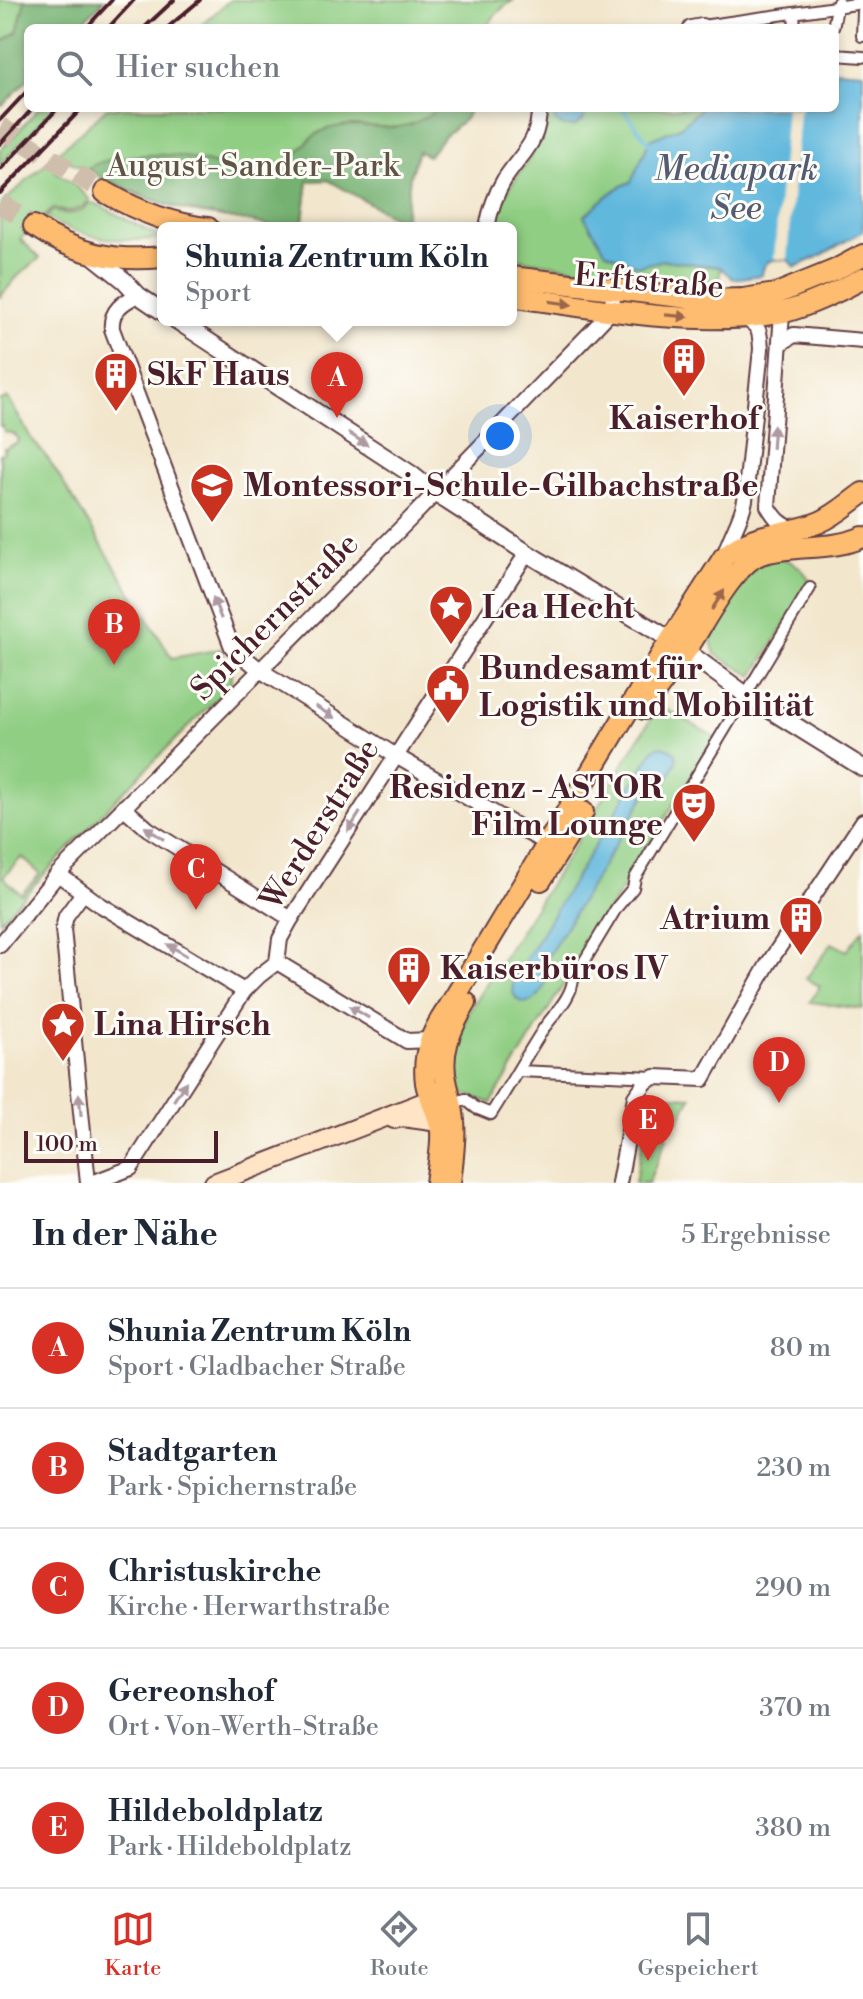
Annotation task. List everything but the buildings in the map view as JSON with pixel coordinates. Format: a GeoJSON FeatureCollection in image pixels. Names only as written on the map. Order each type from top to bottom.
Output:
{"type":"FeatureCollection","features":[{"type":"Feature","properties":{"kind":"main road"},"geometry":{"type":"LineString","coordinates":[[105,192],[174,222]]}},
{"type":"Feature","properties":{"kind":"main road"},"geometry":{"type":"LineString","coordinates":[[34,226],[64,244],[88,252],[124,259],[157,257]]}},
{"type":"Feature","properties":{"kind":"main road"},"geometry":{"type":"LineString","coordinates":[[779,303],[863,255]]}},
{"type":"Feature","properties":{"kind":"main road"},"geometry":{"type":"LineString","coordinates":[[779,303],[842,289],[863,278]]}},
{"type":"Feature","properties":{"kind":"main road","name":"Erftstraße"},"geometry":{"type":"LineString","coordinates":[[517,283],[693,318],[743,318],[779,303]]}},
{"type":"Feature","properties":{"kind":"main road","name":"Erftstraße"},"geometry":{"type":"LineString","coordinates":[[613,301],[743,299],[779,303]]}},
{"type":"Feature","properties":{"kind":"main road"},"geometry":{"type":"LineString","coordinates":[[678,646],[746,562],[795,539],[863,493]]}},
{"type":"Feature","properties":{"kind":"main road"},"geometry":{"type":"LineString","coordinates":[[450,1183],[454,1125],[425,1057],[429,1040],[651,697],[724,557],[738,545],[756,537],[849,542],[863,537]]}},
{"type":"Feature","properties":{"kind":"main road"},"geometry":{"type":"LineString","coordinates":[[436,1183],[441,1132],[439,1093],[451,1029],[553,848]]}},
{"type":"Feature","properties":{"kind":"main road"},"geometry":{"type":"LineString","coordinates":[[214,1183],[372,1123],[439,1093]]}},
{"type":"Feature","properties":{"kind":"main road"},"geometry":{"type":"LineString","coordinates":[[372,1123],[403,1117],[439,1122]]}},
{"type":"Feature","properties":{"kind":"street"},"geometry":{"type":"LineString","coordinates":[[717,24],[838,3],[863,3]]}},
{"type":"Feature","properties":{"kind":"street"},"geometry":{"type":"LineString","coordinates":[[834,24],[838,3]]}},
{"type":"Feature","properties":{"kind":"street"},"geometry":{"type":"LineString","coordinates":[[839,54],[861,48],[863,11]]}},
{"type":"Feature","properties":{"kind":"street"},"geometry":{"type":"LineString","coordinates":[[794,13],[795,24]]}},
{"type":"Feature","properties":{"kind":"street"},"geometry":{"type":"LineString","coordinates":[[488,222],[495,195],[533,142],[539,125],[539,112]]}},
{"type":"Feature","properties":{"kind":"street"},"geometry":{"type":"LineString","coordinates":[[88,252],[157,308]]}},
{"type":"Feature","properties":{"kind":"street"},"geometry":{"type":"LineString","coordinates":[[138,295],[118,307],[111,320],[112,329],[232,647],[260,670],[396,756],[553,848]]}},
{"type":"Feature","properties":{"kind":"street","name":"Spichernstraße"},"geometry":{"type":"LineString","coordinates":[[0,945],[58,874],[435,493],[613,301]]}},
{"type":"Feature","properties":{"kind":"street"},"geometry":{"type":"LineString","coordinates":[[779,303],[780,344],[768,506],[774,518],[795,539]]}},
{"type":"Feature","properties":{"kind":"street"},"geometry":{"type":"LineString","coordinates":[[724,557],[727,543],[743,512],[761,349],[760,333],[753,322],[743,318]]}},
{"type":"Feature","properties":{"kind":"street"},"geometry":{"type":"LineString","coordinates":[[185,326],[527,553],[678,646],[746,695],[863,768]]}},
{"type":"Feature","properties":{"kind":"street"},"geometry":{"type":"LineString","coordinates":[[780,344],[794,335],[863,341]]}},
{"type":"Feature","properties":{"kind":"street","name":"Werderstraße"},"geometry":{"type":"LineString","coordinates":[[90,1183],[131,1168],[244,991],[277,962],[280,939],[291,919],[527,553]]}},
{"type":"Feature","properties":{"kind":"street"},"geometry":{"type":"LineString","coordinates":[[439,1093],[465,1099],[491,1114],[573,987],[573,980],[617,907],[633,888],[635,878],[810,588]]}},
{"type":"Feature","properties":{"kind":"street"},"geometry":{"type":"LineString","coordinates":[[123,807],[148,829],[291,919]]}},
{"type":"Feature","properties":{"kind":"street"},"geometry":{"type":"LineString","coordinates":[[518,1071],[703,1079],[768,964],[863,821]]}},
{"type":"Feature","properties":{"kind":"street"},"geometry":{"type":"LineString","coordinates":[[58,874],[83,893],[244,991]]}},
{"type":"Feature","properties":{"kind":"street"},"geometry":{"type":"LineString","coordinates":[[83,893],[66,916],[63,929],[90,1183]]}},
{"type":"Feature","properties":{"kind":"street"},"geometry":{"type":"LineString","coordinates":[[277,962],[407,1041],[429,1040]]}},
{"type":"Feature","properties":{"kind":"street"},"geometry":{"type":"LineString","coordinates":[[619,1183],[635,1097],[646,1082],[655,1077]]}},
{"type":"Feature","properties":{"kind":"green space"},"geometry":{"type":"Polygon","coordinates":[[[0,0],[104,0],[81,24],[24,24],[24,83],[3,105],[0,104],[0,0]]]}},
{"type":"Feature","properties":{"kind":"green space"},"geometry":{"type":"Polygon","coordinates":[[[25,0],[104,0],[81,24],[24,24],[24,83],[3,105],[0,104],[0,43],[17,32],[25,0]]]}},
{"type":"Feature","properties":{"kind":"green space"},"geometry":{"type":"Polygon","coordinates":[[[230,0],[514,0],[498,12],[489,24],[203,24],[230,0]]]}},
{"type":"Feature","properties":{"kind":"green space"},"geometry":{"type":"Polygon","coordinates":[[[35,112],[50,112],[0,165],[0,151],[35,112]]]}},
{"type":"Feature","properties":{"kind":"green space","name":"August-Sander-Park"},"geometry":{"type":"Polygon","coordinates":[[[103,112],[468,112],[428,156],[418,151],[410,176],[404,222],[328,180],[308,181],[303,222],[254,222],[201,214],[138,195],[67,160],[55,171],[90,200],[73,211],[54,208],[20,239],[40,258],[18,276],[0,297],[0,205],[103,112]]]}},
{"type":"Feature","properties":{"kind":"green space"},"geometry":{"type":"Polygon","coordinates":[[[432,112],[468,112],[428,156],[418,151],[410,176],[404,222],[328,180],[308,181],[303,222],[251,222],[163,203],[111,181],[109,183],[88,169],[108,160],[173,155],[239,170],[266,170],[287,162],[313,137],[327,129],[357,125],[395,127],[422,119],[432,112]]]}},
{"type":"Feature","properties":{"kind":"green space"},"geometry":{"type":"Polygon","coordinates":[[[544,112],[697,112],[680,127],[650,140],[631,182],[612,192],[584,216],[638,266],[664,260],[721,267],[719,282],[600,272],[517,259],[517,222],[496,222],[506,194],[538,144],[544,112]]]}},
{"type":"Feature","properties":{"kind":"green space"},"geometry":{"type":"Polygon","coordinates":[[[90,203],[97,204],[157,235],[157,238],[102,238],[74,231],[46,218],[53,210],[73,213],[90,203]]]}},
{"type":"Feature","properties":{"kind":"green space"},"geometry":{"type":"Polygon","coordinates":[[[8,398],[172,658],[221,649],[231,671],[231,684],[0,921],[0,454],[19,439],[14,434],[4,432],[0,426],[0,400],[8,398]],[[22,857],[3,877],[21,894],[40,874],[22,857]]]}},
{"type":"Feature","properties":{"kind":"green space"},"geometry":{"type":"Polygon","coordinates":[[[780,558],[798,567],[811,583],[753,676],[715,654],[711,641],[712,625],[754,564],[780,558]]]}},
{"type":"Feature","properties":{"kind":"green space"},"geometry":{"type":"Polygon","coordinates":[[[659,705],[715,737],[491,1103],[458,1092],[452,1056],[469,1011],[659,705]]]}},
{"type":"Feature","properties":{"kind":"green space"},"geometry":{"type":"Polygon","coordinates":[[[863,929],[863,1009],[810,1002],[820,986],[806,979],[832,943],[847,951],[863,929]]]}},
{"type":"Feature","properties":{"kind":"green space"},"geometry":{"type":"Polygon","coordinates":[[[651,1095],[691,1097],[678,1122],[649,1107],[651,1095]]]}},
{"type":"Feature","properties":{"kind":"green space"},"geometry":{"type":"Polygon","coordinates":[[[647,1117],[667,1138],[648,1183],[635,1183],[647,1117]]]}},
{"type":"Feature","properties":{"kind":"water","name":"Mediapark See"},"geometry":{"type":"Polygon","coordinates":[[[839,70],[863,72],[863,231],[795,267],[787,259],[774,260],[764,266],[762,275],[733,279],[720,267],[664,260],[638,266],[606,252],[584,216],[612,192],[631,182],[650,140],[680,127],[697,112],[839,112],[839,70]]]}},
{"type":"Feature","properties":{"kind":"water"},"geometry":{"type":"Polygon","coordinates":[[[553,112],[584,112],[584,119],[575,126],[556,122],[553,112]]]}},
{"type":"Feature","properties":{"kind":"water"},"geometry":{"type":"Polygon","coordinates":[[[655,748],[670,748],[676,756],[666,784],[653,782],[543,965],[548,977],[540,994],[527,1002],[518,1000],[513,991],[515,977],[650,755],[655,748]]]}},
{"type":"Feature","properties":{"kind":"pier"},"geometry":{"type":"Polygon","coordinates":[[[786,112],[799,112],[787,259],[774,259],[786,112]]]}},
{"type":"Feature","properties":{"kind":"waterway"},"geometry":{"type":"LineString","coordinates":[[625,112],[649,143]]}},
{"type":"Feature","properties":{"kind":"tunnel"},"geometry":{"type":"LineString","coordinates":[[0,127],[105,192]]}},
{"type":"Feature","properties":{"kind":"tunnel"},"geometry":{"type":"LineString","coordinates":[[0,203],[34,226]]}},
{"type":"Feature","properties":{"kind":"railway"},"geometry":{"type":"LineString","coordinates":[[90,24],[112,0]]}},
{"type":"Feature","properties":{"kind":"railway"},"geometry":{"type":"LineString","coordinates":[[112,24],[134,0]]}},
{"type":"Feature","properties":{"kind":"railway"},"geometry":{"type":"LineString","coordinates":[[148,24],[174,0]]}},
{"type":"Feature","properties":{"kind":"railway"},"geometry":{"type":"LineString","coordinates":[[172,24],[200,0]]}},
{"type":"Feature","properties":{"kind":"railway"},"geometry":{"type":"LineString","coordinates":[[0,120],[24,94]]}},
{"type":"Feature","properties":{"kind":"railway"},"geometry":{"type":"LineString","coordinates":[[0,144],[29,112]]}},
{"type":"Feature","properties":{"kind":"railway"},"geometry":{"type":"LineString","coordinates":[[0,170],[54,112]]}},
{"type":"Feature","properties":{"kind":"railway"},"geometry":{"type":"LineString","coordinates":[[0,193],[78,112]]}},
{"type":"Feature","properties":{"kind":"place","name":"Kaiserhof"},"geometry":{"type":"Point","coordinates":[684,398]}},
{"type":"Feature","properties":{"kind":"place","name":"SkF Haus"},"geometry":{"type":"Point","coordinates":[116,413]}},
{"type":"Feature","properties":{"kind":"place","name":"Shunia Zentrum Köln"},"geometry":{"type":"Point","coordinates":[337,418]}},
{"type":"Feature","properties":{"kind":"place","name":"Montessori-Schule-Gilbachstraße"},"geometry":{"type":"Point","coordinates":[212,524]}},
{"type":"Feature","properties":{"kind":"place","name":"Lea Hecht"},"geometry":{"type":"Point","coordinates":[451,646]}},
{"type":"Feature","properties":{"kind":"place","name":"Stadtgarten"},"geometry":{"type":"Point","coordinates":[114,665]}},
{"type":"Feature","properties":{"kind":"place","name":"Bundesamt für Logistik und Mobilität"},"geometry":{"type":"Point","coordinates":[448,725]}},
{"type":"Feature","properties":{"kind":"place","name":"Residenz - ASTOR Film Lounge"},"geometry":{"type":"Point","coordinates":[694,844]}},
{"type":"Feature","properties":{"kind":"place","name":"Christuskirche"},"geometry":{"type":"Point","coordinates":[196,910]}},
{"type":"Feature","properties":{"kind":"place","name":"Atrium"},"geometry":{"type":"Point","coordinates":[801,957]}},
{"type":"Feature","properties":{"kind":"place","name":"Kaiserbüros IV"},"geometry":{"type":"Point","coordinates":[409,1007]}},
{"type":"Feature","properties":{"kind":"place","name":"Lina Hirsch"},"geometry":{"type":"Point","coordinates":[63,1063]}},
{"type":"Feature","properties":{"kind":"place","name":"Gereonshof"},"geometry":{"type":"Point","coordinates":[779,1103]}},
{"type":"Feature","properties":{"kind":"place","name":"Hildeboldplatz"},"geometry":{"type":"Point","coordinates":[648,1161]}}]}
